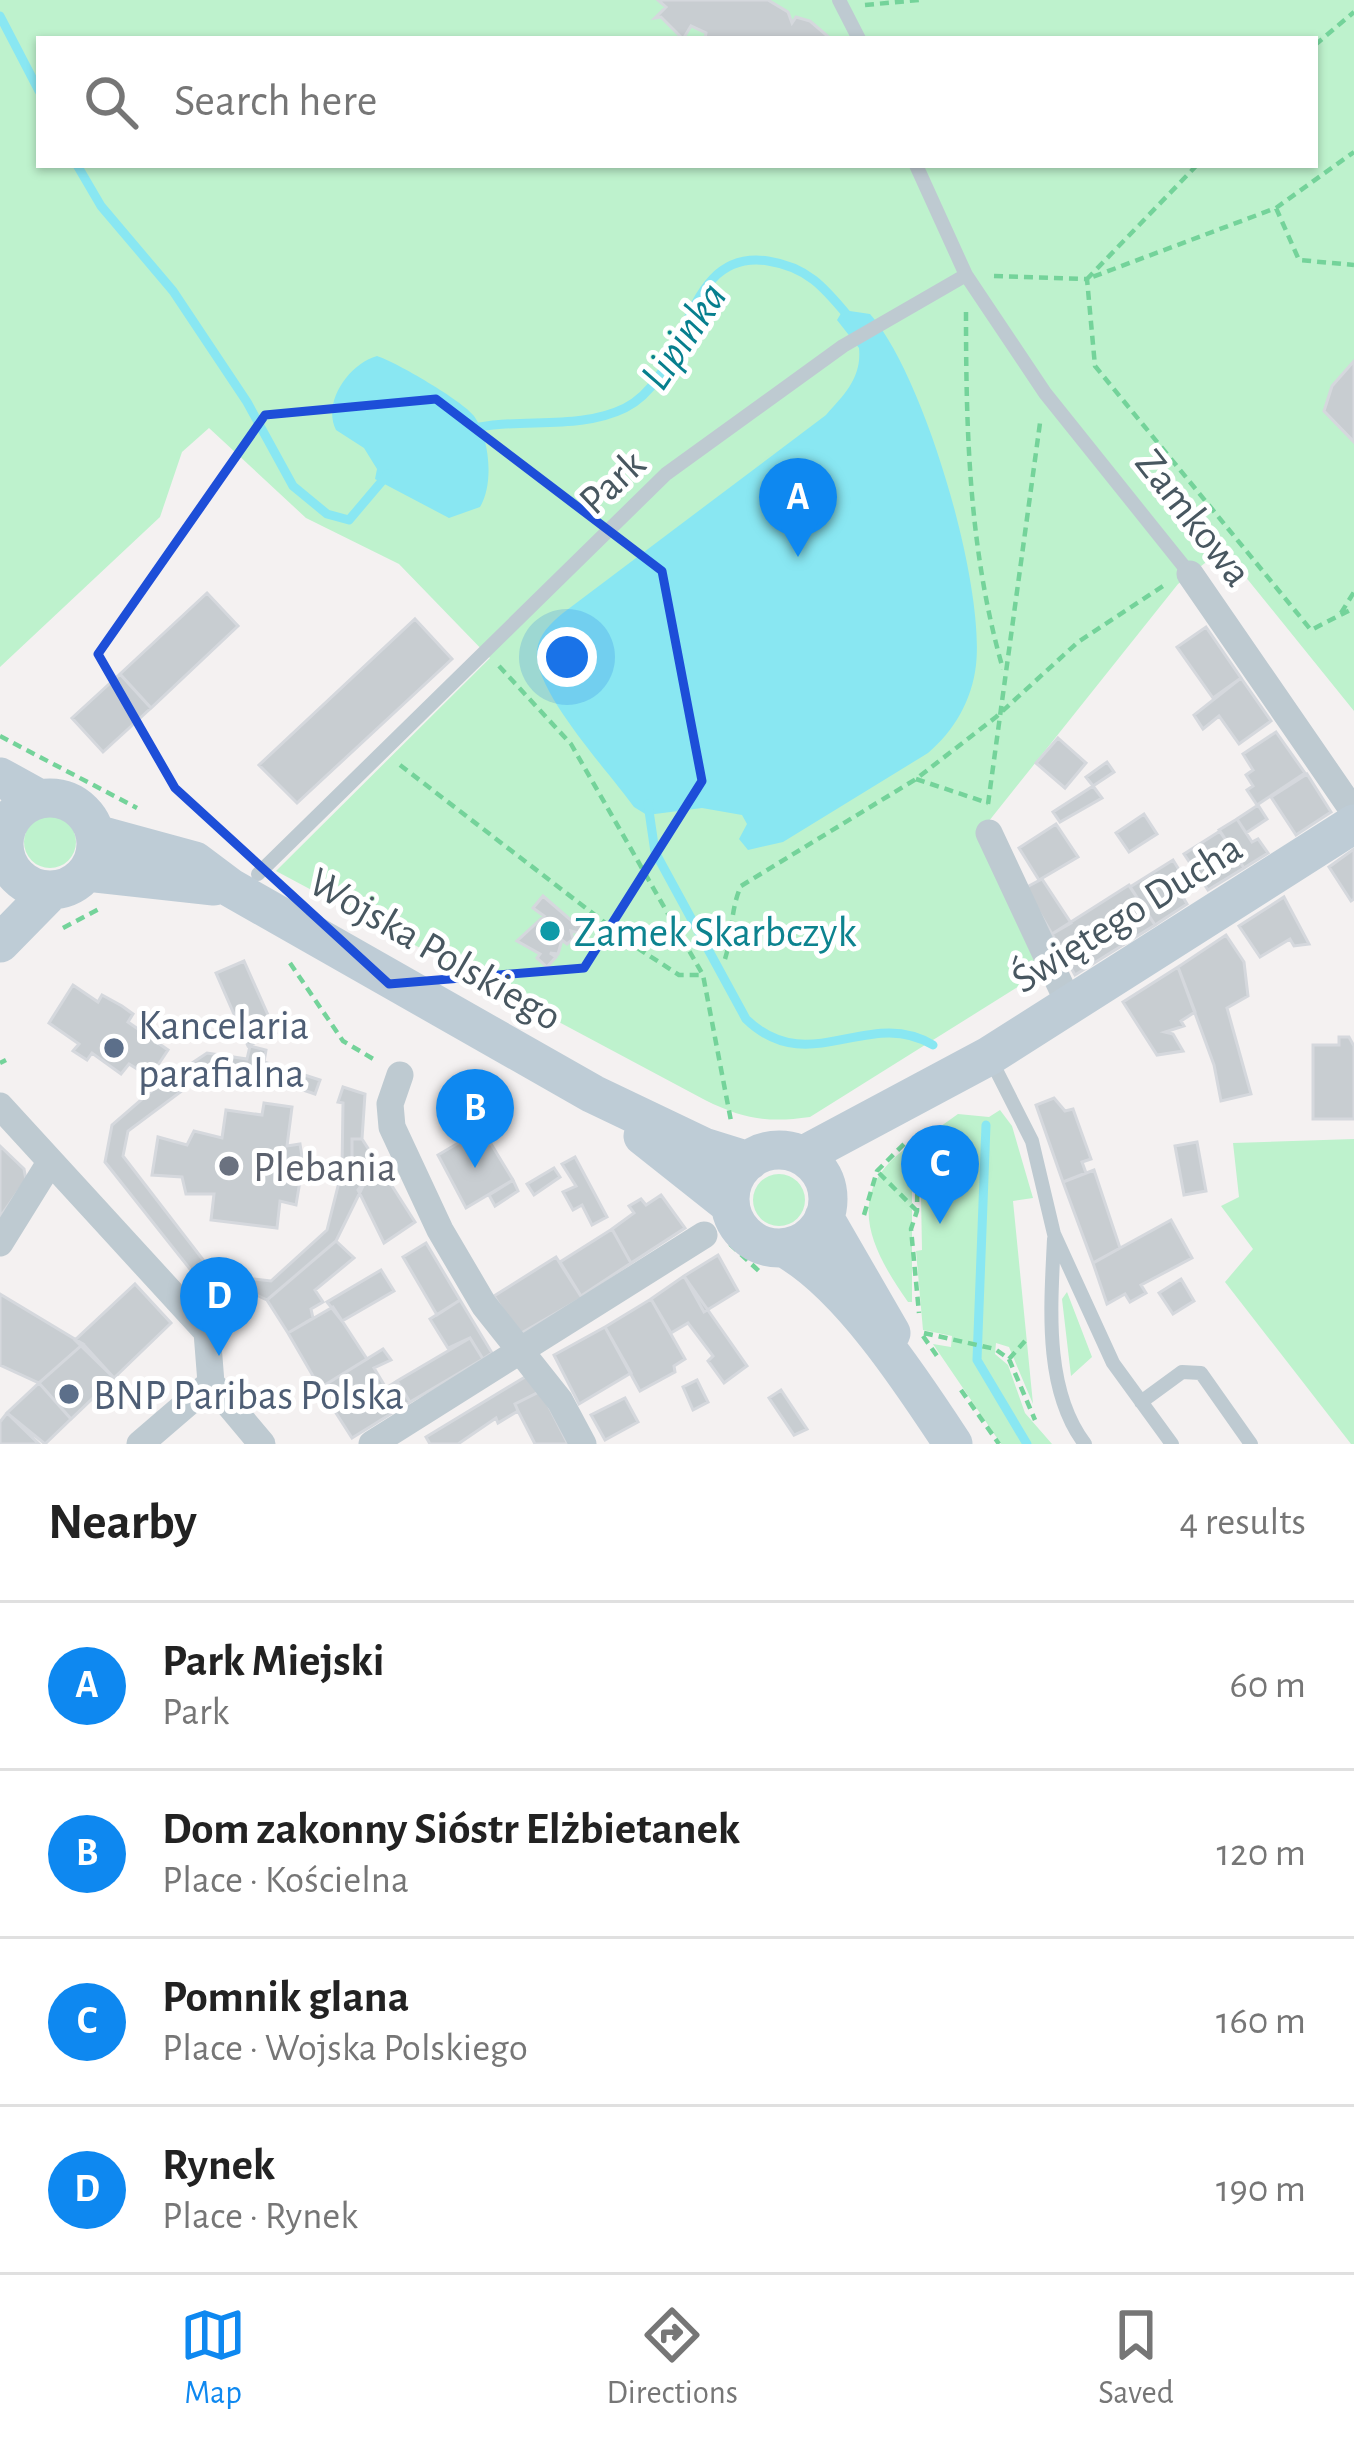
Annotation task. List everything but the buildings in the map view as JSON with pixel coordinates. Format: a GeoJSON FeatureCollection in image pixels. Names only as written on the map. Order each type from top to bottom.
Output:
{"type":"FeatureCollection","features":[{"type":"Feature","properties":{"kind":"main road"},"geometry":{"type":"LineString","coordinates":[[0,777],[40,799],[70,802],[83,811],[86,875]]}},
{"type":"Feature","properties":{"kind":"main road"},"geometry":{"type":"LineString","coordinates":[[40,799],[3,825],[6,877],[32,886],[86,875]]}},
{"type":"Feature","properties":{"kind":"main road","name":"Świętego Ducha"},"geometry":{"type":"LineString","coordinates":[[802,1156],[989,1056],[1354,824]]}},
{"type":"Feature","properties":{"kind":"main road","name":"Wojska Polskiego"},"geometry":{"type":"LineString","coordinates":[[86,875],[244,881],[593,1094],[704,1147],[746,1143]]}},
{"type":"Feature","properties":{"kind":"main road"},"geometry":{"type":"LineString","coordinates":[[1,942],[86,875]]}},
{"type":"Feature","properties":{"kind":"main road","name":"Świętego Ducha"},"geometry":{"type":"LineString","coordinates":[[778,1263],[838,1208],[948,1078]]}},
{"type":"Feature","properties":{"kind":"main road","name":"Wojska Polskiego"},"geometry":{"type":"LineString","coordinates":[[593,1094],[720,1226],[743,1232],[778,1263]]}},
{"type":"Feature","properties":{"kind":"main road"},"geometry":{"type":"LineString","coordinates":[[720,1226],[746,1143],[802,1156],[818,1169],[838,1208],[909,1377]]}},
{"type":"Feature","properties":{"kind":"main road"},"geometry":{"type":"LineString","coordinates":[[778,1263],[827,1280],[909,1377],[953,1444]]}},
{"type":"Feature","properties":{"kind":"street","name":"Zamkowa"},"geometry":{"type":"LineString","coordinates":[[1188,572],[1354,812]]}},
{"type":"Feature","properties":{"kind":"street"},"geometry":{"type":"LineString","coordinates":[[989,832],[1070,1006]]}},
{"type":"Feature","properties":{"kind":"street"},"geometry":{"type":"LineString","coordinates":[[400,1075],[390,1104],[392,1126],[440,1231],[484,1305],[560,1400],[583,1444]]}},
{"type":"Feature","properties":{"kind":"street"},"geometry":{"type":"LineString","coordinates":[[0,1106],[207,1332],[211,1383],[262,1444]]}},
{"type":"Feature","properties":{"kind":"street"},"geometry":{"type":"LineString","coordinates":[[0,1243],[49,1164]]}},
{"type":"Feature","properties":{"kind":"street"},"geometry":{"type":"LineString","coordinates":[[372,1444],[720,1226]]}},
{"type":"Feature","properties":{"kind":"street"},"geometry":{"type":"LineString","coordinates":[[140,1444],[211,1383]]}},
{"type":"Feature","properties":{"kind":"lane"},"geometry":{"type":"LineString","coordinates":[[842,3],[858,36]]}},
{"type":"Feature","properties":{"kind":"lane"},"geometry":{"type":"LineString","coordinates":[[917,168],[966,275]]}},
{"type":"Feature","properties":{"kind":"lane","name":"Park"},"geometry":{"type":"LineString","coordinates":[[244,881],[665,474],[843,346],[966,275]]}},
{"type":"Feature","properties":{"kind":"lane","name":"Zamkowa"},"geometry":{"type":"LineString","coordinates":[[966,275],[1045,393],[1188,572]]}},
{"type":"Feature","properties":{"kind":"lane"},"geometry":{"type":"LineString","coordinates":[[989,1056],[1031,1141],[1054,1234],[1113,1363],[1172,1444]]}},
{"type":"Feature","properties":{"kind":"lane"},"geometry":{"type":"LineString","coordinates":[[1054,1234],[1058,1384],[1074,1429],[1085,1444]]}},
{"type":"Feature","properties":{"kind":"lane"},"geometry":{"type":"LineString","coordinates":[[1141,1402],[1182,1372],[1201,1372],[1251,1444]]}},
{"type":"Feature","properties":{"kind":"path"},"geometry":{"type":"LineString","coordinates":[[842,3],[919,0]]}},
{"type":"Feature","properties":{"kind":"path"},"geometry":{"type":"LineString","coordinates":[[1318,42],[1354,12]]}},
{"type":"Feature","properties":{"kind":"path"},"geometry":{"type":"LineString","coordinates":[[1003,669],[988,618],[967,461],[966,275],[1087,279],[1276,208],[1354,152]]}},
{"type":"Feature","properties":{"kind":"path"},"geometry":{"type":"LineString","coordinates":[[1194,168],[1087,279],[1095,366],[1312,630],[1354,608]]}},
{"type":"Feature","properties":{"kind":"path"},"geometry":{"type":"LineString","coordinates":[[1276,208],[1299,260],[1354,265]]}},
{"type":"Feature","properties":{"kind":"path"},"geometry":{"type":"LineString","coordinates":[[989,832],[996,717],[1045,393]]}},
{"type":"Feature","properties":{"kind":"path"},"geometry":{"type":"LineString","coordinates":[[725,959],[733,937],[732,906],[741,886],[916,779],[996,717],[1078,642],[1126,616],[1188,572]]}},
{"type":"Feature","properties":{"kind":"path"},"geometry":{"type":"LineString","coordinates":[[1340,615],[1354,592]]}},
{"type":"Feature","properties":{"kind":"path"},"geometry":{"type":"LineString","coordinates":[[484,647],[571,744],[703,975],[731,1121],[746,1143]]}},
{"type":"Feature","properties":{"kind":"path"},"geometry":{"type":"LineString","coordinates":[[0,736],[139,809]]}},
{"type":"Feature","properties":{"kind":"path"},"geometry":{"type":"LineString","coordinates":[[382,751],[639,949],[679,975],[703,975]]}},
{"type":"Feature","properties":{"kind":"path"},"geometry":{"type":"LineString","coordinates":[[916,779],[988,803]]}},
{"type":"Feature","properties":{"kind":"path"},"geometry":{"type":"LineString","coordinates":[[1,942],[11,948],[26,947],[86,875]]}},
{"type":"Feature","properties":{"kind":"path"},"geometry":{"type":"LineString","coordinates":[[298,980],[343,1041],[400,1075]]}},
{"type":"Feature","properties":{"kind":"path"},"geometry":{"type":"LineString","coordinates":[[719,1116],[731,1121]]}},
{"type":"Feature","properties":{"kind":"path"},"geometry":{"type":"LineString","coordinates":[[918,1133],[917,1211],[911,1229],[921,1332],[995,1349],[1010,1359],[1035,1420]]}},
{"type":"Feature","properties":{"kind":"path"},"geometry":{"type":"LineString","coordinates":[[838,1208],[884,1160]]}},
{"type":"Feature","properties":{"kind":"path"},"geometry":{"type":"LineString","coordinates":[[877,1171],[917,1211]]}},
{"type":"Feature","properties":{"kind":"path"},"geometry":{"type":"LineString","coordinates":[[720,1226],[742,1260],[778,1263]]}},
{"type":"Feature","properties":{"kind":"path"},"geometry":{"type":"LineString","coordinates":[[1010,1359],[1026,1340]]}},
{"type":"Feature","properties":{"kind":"path"},"geometry":{"type":"LineString","coordinates":[[960,1389],[998,1444]]}},
{"type":"Feature","properties":{"kind":"highlighted area"},"geometry":{"type":"Polygon","coordinates":[[[436,399],[662,571],[702,781],[584,968],[389,984],[175,788],[98,654],[265,415],[436,399]]]}},
{"type":"Feature","properties":{"kind":"green space"},"geometry":{"type":"Polygon","coordinates":[[[0,0],[1354,0],[1354,711],[1223,549],[1178,584],[977,836],[1040,973],[810,1117],[756,1118],[719,1106],[276,871],[490,658],[399,564],[306,518],[209,428],[182,452],[160,517],[0,667],[0,0]]]}},
{"type":"Feature","properties":{"kind":"green space"},"geometry":{"type":"Polygon","coordinates":[[[50,816],[69,823],[76,842],[69,861],[50,868],[31,861],[24,842],[31,823],[50,816]]]}},
{"type":"Feature","properties":{"kind":"green space"},"geometry":{"type":"Polygon","coordinates":[[[1000,1110],[1012,1126],[1033,1198],[1013,1201],[1033,1404],[1009,1347],[996,1343],[995,1354],[1008,1365],[1025,1413],[1052,1444],[1001,1444],[933,1344],[951,1347],[952,1336],[923,1330],[916,1251],[922,1250],[920,1141],[958,1114],[989,1117],[1000,1110]]]}},
{"type":"Feature","properties":{"kind":"green space"},"geometry":{"type":"Polygon","coordinates":[[[1354,1139],[1351,1444],[1225,1282],[1253,1249],[1221,1206],[1239,1197],[1233,1143],[1354,1139]]]}},
{"type":"Feature","properties":{"kind":"green space"},"geometry":{"type":"Polygon","coordinates":[[[912,1144],[912,1302],[908,1302],[883,1261],[869,1220],[876,1181],[912,1144]]]}},
{"type":"Feature","properties":{"kind":"green space"},"geometry":{"type":"Polygon","coordinates":[[[779,1174],[798,1181],[805,1200],[798,1219],[779,1226],[760,1219],[753,1200],[760,1181],[779,1174]]]}},
{"type":"Feature","properties":{"kind":"green space"},"geometry":{"type":"Polygon","coordinates":[[[1067,1292],[1092,1357],[1071,1376],[1062,1299],[1067,1292]]]}},
{"type":"Feature","properties":{"kind":"water"},"geometry":{"type":"Polygon","coordinates":[[[843,310],[870,314],[911,383],[930,430],[971,584],[974,678],[960,714],[928,753],[783,842],[748,850],[739,839],[747,824],[742,815],[702,808],[647,815],[634,807],[559,708],[539,667],[537,650],[543,634],[563,613],[826,415],[851,385],[858,368],[859,348],[837,320],[843,310]]]}},
{"type":"Feature","properties":{"kind":"water"},"geometry":{"type":"Polygon","coordinates":[[[377,356],[428,383],[474,416],[488,461],[480,507],[449,518],[375,479],[377,469],[364,448],[336,430],[335,396],[357,367],[377,356]]]}},
{"type":"Feature","properties":{"kind":"waterway","name":"Lipinka"},"geometry":{"type":"LineString","coordinates":[[0,16],[36,85]]}},
{"type":"Feature","properties":{"kind":"waterway","name":"Lipinka"},"geometry":{"type":"LineString","coordinates":[[79,168],[101,206],[173,291],[247,402],[293,486],[327,514],[349,520],[388,474]]}},
{"type":"Feature","properties":{"kind":"waterway","name":"Lipinka"},"geometry":{"type":"LineString","coordinates":[[470,429],[568,422],[625,408],[647,392],[663,369],[702,293],[718,274],[739,262],[768,261],[794,268],[822,287],[848,316]]}},
{"type":"Feature","properties":{"kind":"waterway","name":"Lipinka"},"geometry":{"type":"LineString","coordinates":[[648,804],[655,852],[746,1019],[769,1036],[793,1043],[885,1033],[909,1035],[933,1045]]}},
{"type":"Feature","properties":{"kind":"waterway","name":"Lipinka"},"geometry":{"type":"LineString","coordinates":[[986,1125],[977,1360],[1027,1444]]}},
{"type":"Feature","properties":{"kind":"place","name":"Park Miejski"},"geometry":{"type":"Point","coordinates":[798,557]}},
{"type":"Feature","properties":{"kind":"place","name":"Zamek Skarbczyk"},"geometry":{"type":"Point","coordinates":[550,931]}},
{"type":"Feature","properties":{"kind":"place","name":"Kancelaria parafialna"},"geometry":{"type":"Point","coordinates":[114,1048]}},
{"type":"Feature","properties":{"kind":"place","name":"Plebania"},"geometry":{"type":"Point","coordinates":[229,1166]}},
{"type":"Feature","properties":{"kind":"place","name":"Dom zakonny Sióstr Elżbietanek"},"geometry":{"type":"Point","coordinates":[475,1168]}},
{"type":"Feature","properties":{"kind":"place","name":"Pomnik glana"},"geometry":{"type":"Point","coordinates":[940,1224]}},
{"type":"Feature","properties":{"kind":"place","name":"Rynek"},"geometry":{"type":"Point","coordinates":[219,1356]}},
{"type":"Feature","properties":{"kind":"place","name":"BNP Paribas Polska"},"geometry":{"type":"Point","coordinates":[69,1394]}}]}
